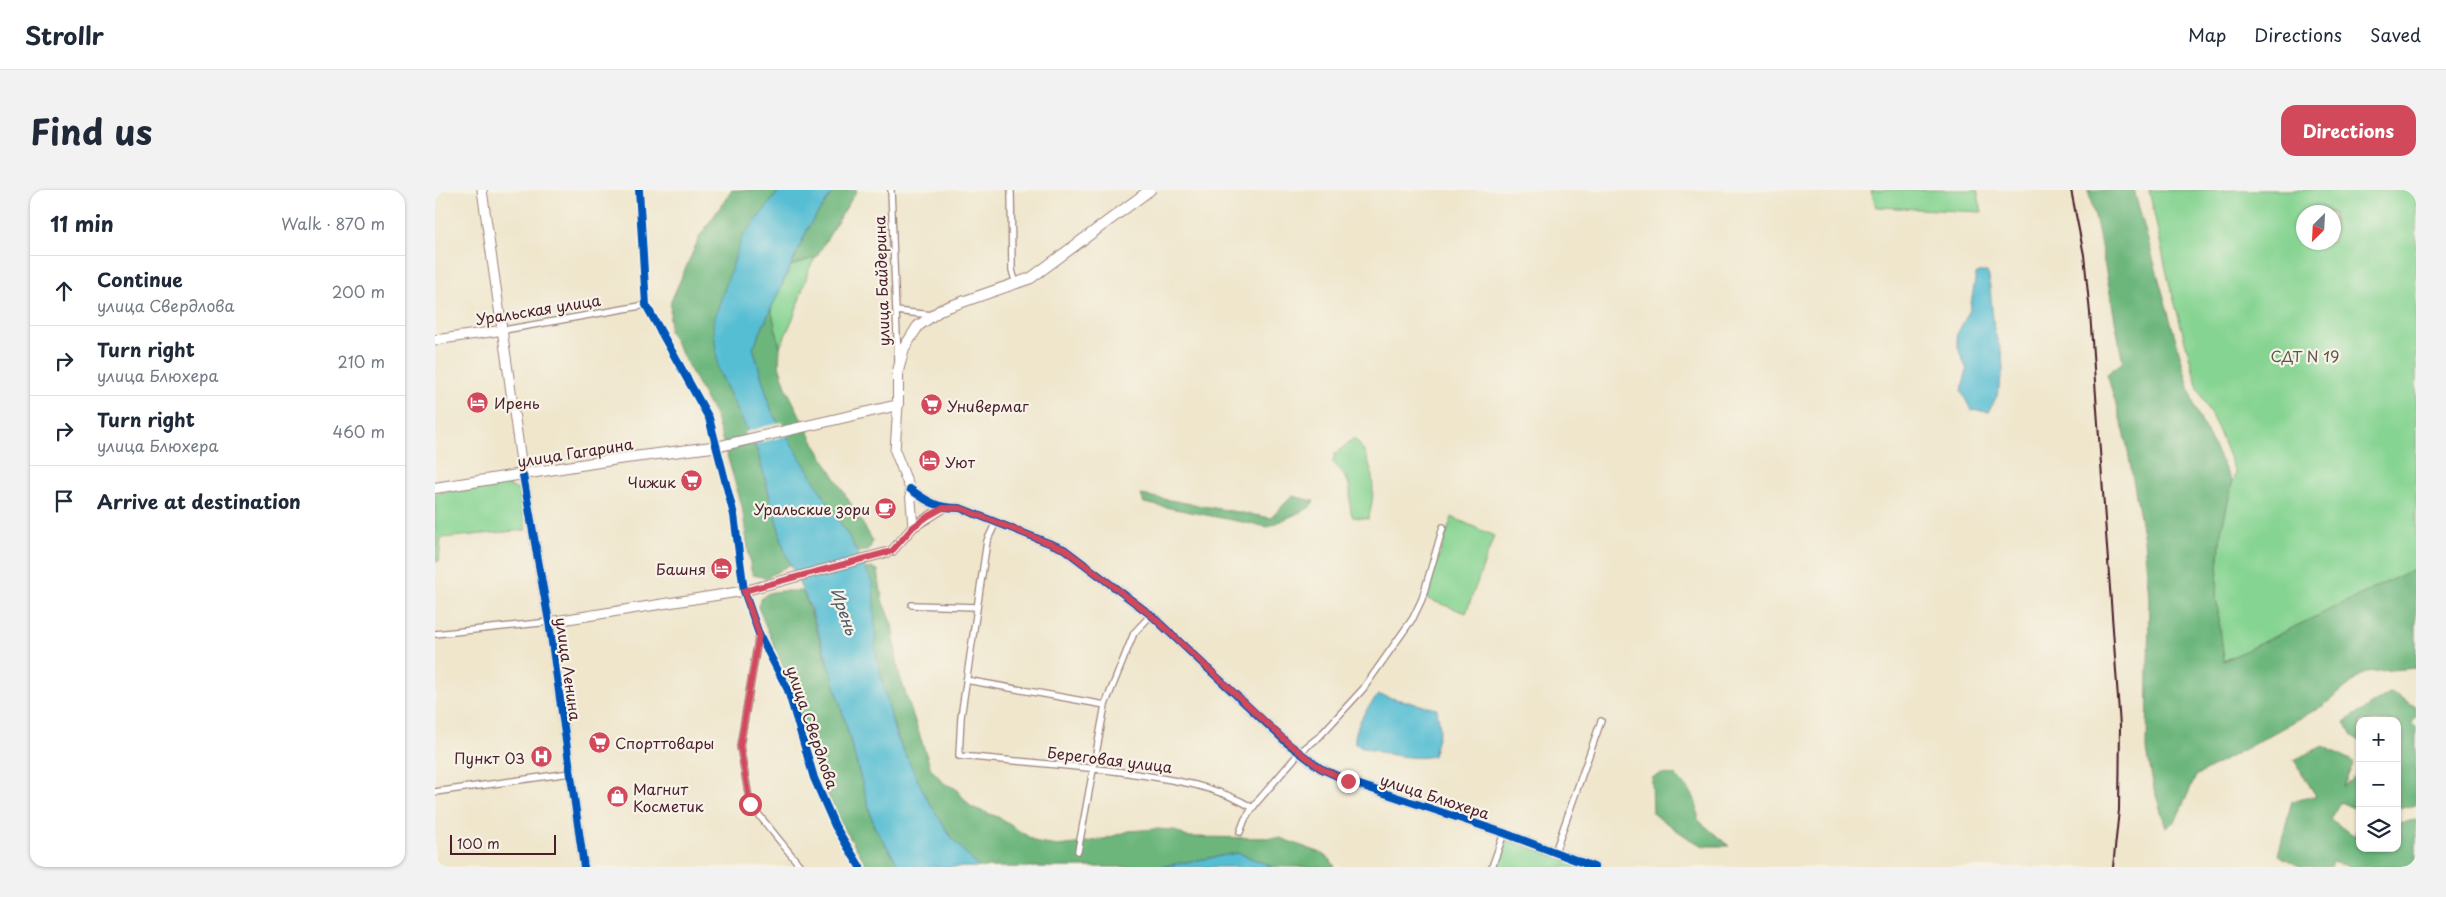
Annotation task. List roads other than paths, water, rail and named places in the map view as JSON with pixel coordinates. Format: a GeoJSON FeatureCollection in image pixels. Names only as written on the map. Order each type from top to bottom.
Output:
{"type":"FeatureCollection","features":[{"type":"Feature","properties":{"kind":"main road"},"geometry":{"type":"LineString","coordinates":[[898,405],[898,371],[904,348],[919,326],[943,309],[1031,278],[1150,190]]}},
{"type":"Feature","properties":{"kind":"main road","name":"улица Гагарина"},"geometry":{"type":"LineString","coordinates":[[435,488],[719,446],[898,405]]}},
{"type":"Feature","properties":{"kind":"street","name":"улица Ленина"},"geometry":{"type":"LineString","coordinates":[[482,190],[504,330],[523,476],[549,622],[584,867]]}},
{"type":"Feature","properties":{"kind":"street"},"geometry":{"type":"LineString","coordinates":[[639,190],[646,305]]}},
{"type":"Feature","properties":{"kind":"street","name":"улица Байдерина"},"geometry":{"type":"LineString","coordinates":[[891,190],[898,371]]}},
{"type":"Feature","properties":{"kind":"street"},"geometry":{"type":"LineString","coordinates":[[1011,190],[1012,270],[1016,284]]}},
{"type":"Feature","properties":{"kind":"street","name":"Уральская улица"},"geometry":{"type":"LineString","coordinates":[[435,340],[646,305]]}},
{"type":"Feature","properties":{"kind":"street","name":"улица Свердлова"},"geometry":{"type":"LineString","coordinates":[[646,305],[709,418],[719,446],[734,515],[744,591],[759,634],[788,690],[814,778],[835,826],[860,867]]}},
{"type":"Feature","properties":{"kind":"street"},"geometry":{"type":"LineString","coordinates":[[896,311],[934,315]]}},
{"type":"Feature","properties":{"kind":"street"},"geometry":{"type":"LineString","coordinates":[[898,405],[895,451],[910,489],[913,527]]}},
{"type":"Feature","properties":{"kind":"street","name":"улица Блюхера"},"geometry":{"type":"LineString","coordinates":[[910,489],[926,501],[943,508],[960,508],[1064,549],[1151,615],[1300,752],[1320,768],[1348,781],[1504,833],[1594,867]]}},
{"type":"Feature","properties":{"kind":"street"},"geometry":{"type":"LineString","coordinates":[[435,634],[549,622],[744,591],[892,551],[913,527],[943,508]]}},
{"type":"Feature","properties":{"kind":"street"},"geometry":{"type":"LineString","coordinates":[[996,522],[987,541],[966,680],[1105,705]]}},
{"type":"Feature","properties":{"kind":"street"},"geometry":{"type":"LineString","coordinates":[[1241,832],[1245,819],[1253,808],[1300,752],[1319,738],[1363,689],[1413,618],[1422,599],[1443,527]]}},
{"type":"Feature","properties":{"kind":"street"},"geometry":{"type":"LineString","coordinates":[[912,605],[977,607]]}},
{"type":"Feature","properties":{"kind":"street"},"geometry":{"type":"LineString","coordinates":[[1078,851],[1105,705],[1134,633],[1151,615]]}},
{"type":"Feature","properties":{"kind":"street","name":"улица Свердлова"},"geometry":{"type":"LineString","coordinates":[[759,634],[740,746],[750,804],[801,867]]}},
{"type":"Feature","properties":{"kind":"street","name":"Береговая улица"},"geometry":{"type":"LineString","coordinates":[[966,680],[959,756],[1093,769],[1183,781],[1234,796],[1253,808]]}},
{"type":"Feature","properties":{"kind":"street"},"geometry":{"type":"LineString","coordinates":[[1555,852],[1601,721]]}},
{"type":"Feature","properties":{"kind":"street"},"geometry":{"type":"LineString","coordinates":[[435,792],[570,773]]}},
{"type":"Feature","properties":{"kind":"street"},"geometry":{"type":"LineString","coordinates":[[1492,867],[1504,833]]}},
{"type":"Feature","properties":{"kind":"water"},"geometry":{"type":"Polygon","coordinates":[[[780,190],[834,190],[809,226],[753,348],[772,412],[849,537],[873,584],[876,655],[895,733],[927,799],[951,837],[978,867],[900,867],[874,826],[833,678],[810,607],[785,552],[758,453],[718,369],[713,323],[742,238],[780,190]]]}},
{"type":"Feature","properties":{"kind":"water"},"geometry":{"type":"Polygon","coordinates":[[[1987,272],[1989,277],[1994,330],[2002,354],[2003,370],[1997,396],[1988,412],[1971,410],[1961,391],[1967,370],[1958,348],[1956,336],[1970,310],[1976,274],[1987,272]]]}},
{"type":"Feature","properties":{"kind":"water"},"geometry":{"type":"Polygon","coordinates":[[[1379,695],[1437,709],[1440,729],[1433,756],[1393,755],[1355,744],[1356,731],[1362,717],[1379,695]]]}},
{"type":"Feature","properties":{"kind":"water"},"geometry":{"type":"Polygon","coordinates":[[[1238,853],[1273,867],[1158,867],[1238,853]]]}},
{"type":"Feature","properties":{"kind":"railway"},"geometry":{"type":"LineString","coordinates":[[2071,190],[2084,255],[2090,313],[2120,726],[2119,810],[2113,867]]}},
{"type":"Feature","properties":{"kind":"place","name":"Ирень"},"geometry":{"type":"Point","coordinates":[478,402]}},
{"type":"Feature","properties":{"kind":"place","name":"Универмаг"},"geometry":{"type":"Point","coordinates":[931,405]}},
{"type":"Feature","properties":{"kind":"place","name":"Уют"},"geometry":{"type":"Point","coordinates":[929,461]}},
{"type":"Feature","properties":{"kind":"place","name":"Чижик"},"geometry":{"type":"Point","coordinates":[692,481]}},
{"type":"Feature","properties":{"kind":"place","name":"Уральские зори"},"geometry":{"type":"Point","coordinates":[886,508]}},
{"type":"Feature","properties":{"kind":"place","name":"Башня"},"geometry":{"type":"Point","coordinates":[722,568]}},
{"type":"Feature","properties":{"kind":"place","name":"Спорттовары"},"geometry":{"type":"Point","coordinates":[599,742]}},
{"type":"Feature","properties":{"kind":"place","name":"Пункт 03"},"geometry":{"type":"Point","coordinates":[541,757]}},
{"type":"Feature","properties":{"kind":"place","name":"Магнит Косметик"},"geometry":{"type":"Point","coordinates":[617,797]}},
{"type":"Feature","properties":{"kind":"park label","name":"СДТ N 19"},"geometry":{"type":"Point","coordinates":[2305,355]}}]}
